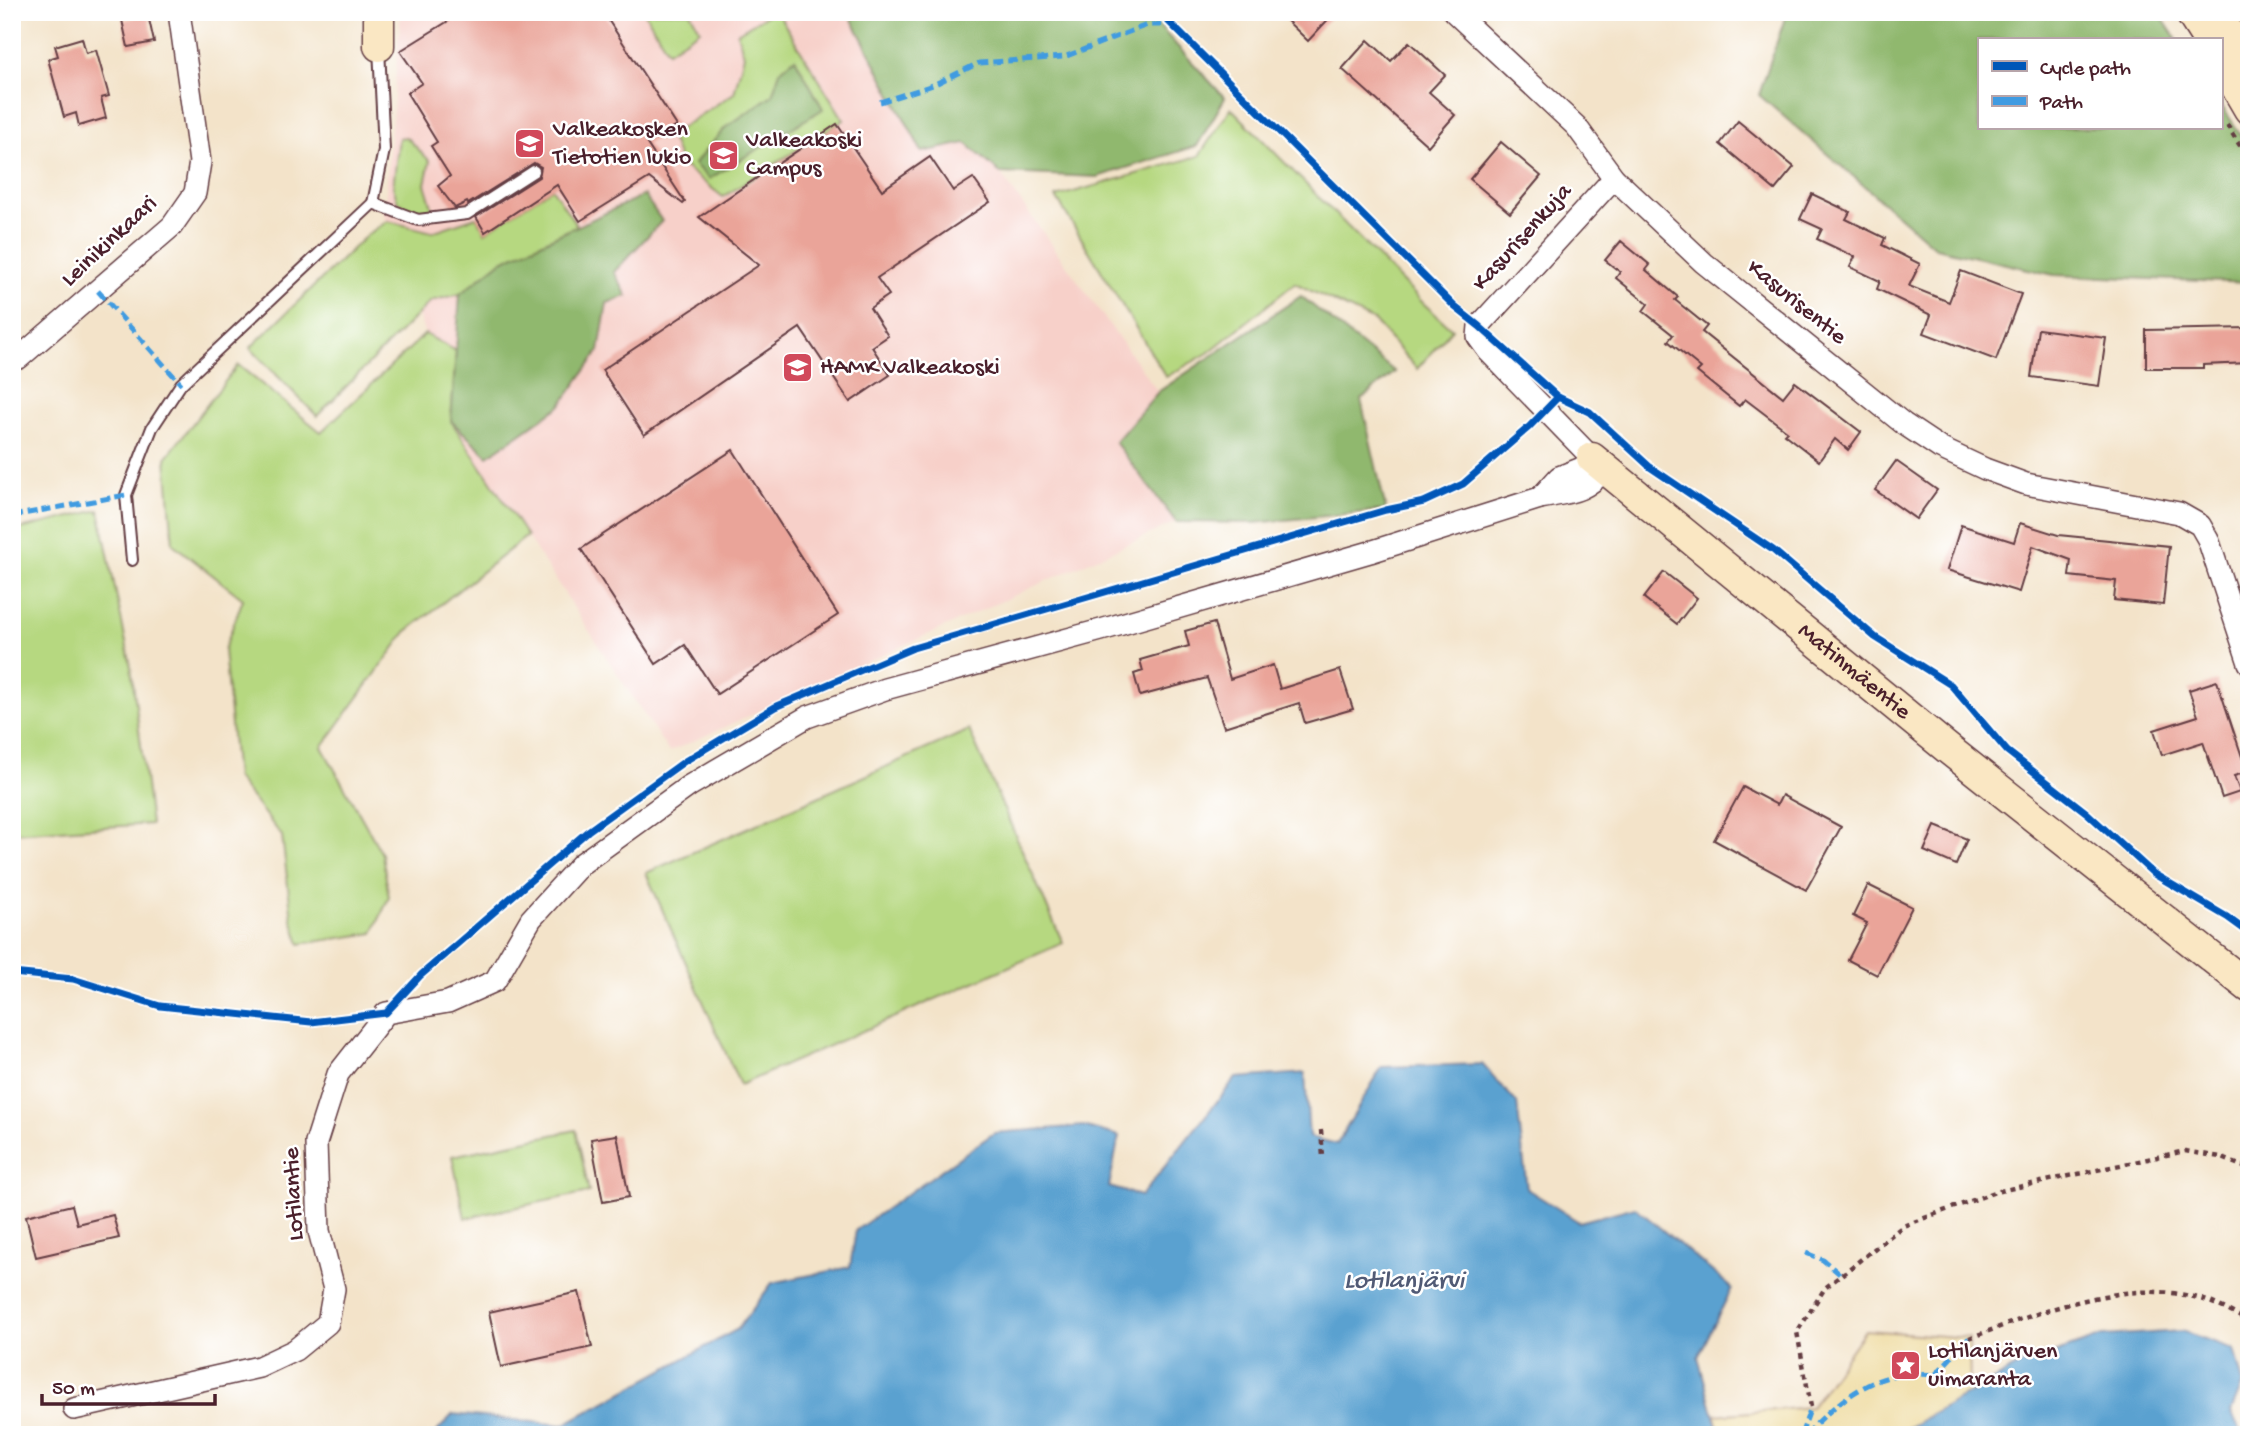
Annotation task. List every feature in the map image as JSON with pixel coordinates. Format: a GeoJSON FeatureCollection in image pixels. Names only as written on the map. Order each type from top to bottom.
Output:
{"type":"FeatureCollection","features":[{"type":"Feature","properties":{"kind":"street","name":"Leinikinkaari"},"geometry":{"type":"LineString","coordinates":[[12,360],[19,358],[172,226],[195,193],[200,162],[179,12]]}},
{"type":"Feature","properties":{"kind":"street"},"geometry":{"type":"LineString","coordinates":[[379,12],[379,46]]}},
{"type":"Feature","properties":{"kind":"street","name":"Kasurisentie"},"geometry":{"type":"LineString","coordinates":[[1454,12],[1576,126],[1614,178],[1704,263],[1904,424],[1940,448],[2026,484],[2179,513],[2200,525],[2208,539],[2249,663]]}},
{"type":"Feature","properties":{"kind":"street"},"geometry":{"type":"LineString","coordinates":[[2190,12],[2207,38]]}},
{"type":"Feature","properties":{"kind":"street"},"geometry":{"type":"LineString","coordinates":[[2216,12],[2249,67]]}},
{"type":"Feature","properties":{"kind":"street"},"geometry":{"type":"LineString","coordinates":[[2222,63],[2249,109]]}},
{"type":"Feature","properties":{"kind":"street","name":"Kasurisenkuja"},"geometry":{"type":"LineString","coordinates":[[1478,337],[1479,326],[1614,178]]}},
{"type":"Feature","properties":{"kind":"street","name":"Matinmäentie"},"geometry":{"type":"LineString","coordinates":[[1478,337],[1489,352],[1599,463],[1947,748],[2249,987]]}},
{"type":"Feature","properties":{"kind":"street","name":"Lotilantie"},"geometry":{"type":"LineString","coordinates":[[75,1409],[259,1367],[295,1350],[328,1323],[334,1289],[319,1231],[317,1143],[338,1074],[386,1013],[449,1002],[495,981],[531,919],[581,864],[689,786],[807,717],[885,689],[1370,552],[1540,498],[1569,493],[1591,485],[1599,463]]}},
{"type":"Feature","properties":{"kind":"lane"},"geometry":{"type":"LineString","coordinates":[[132,560],[126,495],[152,428],[181,384],[373,203],[384,150],[379,46]]}},
{"type":"Feature","properties":{"kind":"lane"},"geometry":{"type":"LineString","coordinates":[[373,203],[418,220],[467,214],[534,171]]}},
{"type":"Feature","properties":{"kind":"path"},"geometry":{"type":"LineString","coordinates":[[2222,117],[2249,160]]}},
{"type":"Feature","properties":{"kind":"path"},"geometry":{"type":"LineString","coordinates":[[1321,1130],[1323,1157]]}},
{"type":"Feature","properties":{"kind":"path"},"geometry":{"type":"LineString","coordinates":[[1811,1407],[1797,1332],[1825,1288],[1903,1226],[1995,1192],[2185,1151],[2220,1157],[2249,1169]]}},
{"type":"Feature","properties":{"kind":"path"},"geometry":{"type":"LineString","coordinates":[[1969,1339],[2056,1308],[2130,1293],[2174,1293],[2209,1302],[2249,1321]]}},
{"type":"Feature","properties":{"kind":"path"},"geometry":{"type":"LineString","coordinates":[[563,1426],[565,1435]]}},
{"type":"Feature","properties":{"kind":"shaded area","name":"HAMK Valkeakoski"},"geometry":{"type":"Polygon","coordinates":[[[401,12],[848,12],[922,151],[966,143],[1000,173],[1158,392],[1115,442],[1176,522],[669,752],[451,421],[455,351],[425,334],[384,215],[401,12]]]}},
{"type":"Feature","properties":{"kind":"green space"},"geometry":{"type":"Polygon","coordinates":[[[644,12],[690,12],[700,30],[668,51],[644,12]]]}},
{"type":"Feature","properties":{"kind":"green space"},"geometry":{"type":"Polygon","coordinates":[[[772,12],[777,12],[844,120],[723,197],[681,164],[670,135],[734,93],[744,55],[737,33],[772,12]]]}},
{"type":"Feature","properties":{"kind":"green space"},"geometry":{"type":"Polygon","coordinates":[[[848,12],[1146,12],[1225,98],[1197,146],[1097,177],[1000,173],[966,143],[922,152],[848,12]]]}},
{"type":"Feature","properties":{"kind":"green space"},"geometry":{"type":"Polygon","coordinates":[[[1787,12],[2158,12],[2176,38],[1978,38],[1978,130],[2222,130],[2222,106],[2249,147],[2249,283],[2054,275],[1936,248],[1759,95],[1787,12]]]}},
{"type":"Feature","properties":{"kind":"green space"},"geometry":{"type":"Polygon","coordinates":[[[795,58],[823,109],[709,179],[694,164],[725,128],[772,95],[780,71],[795,58]]]}},
{"type":"Feature","properties":{"kind":"green space"},"geometry":{"type":"Polygon","coordinates":[[[1231,108],[1424,304],[1452,329],[1417,369],[1374,321],[1295,283],[1208,353],[1166,377],[1056,197],[1199,156],[1231,108]]]}},
{"type":"Feature","properties":{"kind":"green space"},"geometry":{"type":"Polygon","coordinates":[[[406,137],[430,161],[425,184],[433,210],[417,211],[398,202],[393,187],[399,138],[406,137]]]}},
{"type":"Feature","properties":{"kind":"green space"},"geometry":{"type":"Polygon","coordinates":[[[552,188],[577,226],[500,262],[460,294],[431,301],[317,416],[250,348],[368,234],[388,221],[432,232],[476,217],[485,232],[552,188]]]}},
{"type":"Feature","properties":{"kind":"green space"},"geometry":{"type":"Polygon","coordinates":[[[644,195],[662,221],[614,272],[627,296],[607,303],[599,351],[560,406],[488,456],[451,421],[460,294],[500,262],[644,195]]]}},
{"type":"Feature","properties":{"kind":"green space"},"geometry":{"type":"Polygon","coordinates":[[[1301,296],[1395,372],[1361,400],[1386,510],[1254,523],[1176,522],[1115,442],[1158,392],[1301,296]]]}},
{"type":"Feature","properties":{"kind":"green space"},"geometry":{"type":"Polygon","coordinates":[[[425,334],[456,351],[451,421],[527,536],[406,632],[322,747],[382,854],[389,897],[373,933],[300,944],[292,919],[282,836],[236,778],[224,650],[243,599],[173,544],[166,458],[238,365],[321,432],[425,334]]]}},
{"type":"Feature","properties":{"kind":"green space"},"geometry":{"type":"Polygon","coordinates":[[[99,510],[131,667],[151,824],[12,833],[12,531],[99,510]]]}},
{"type":"Feature","properties":{"kind":"green space"},"geometry":{"type":"Polygon","coordinates":[[[969,730],[1063,943],[740,1085],[646,873],[969,730]]]}},
{"type":"Feature","properties":{"kind":"green space"},"geometry":{"type":"Polygon","coordinates":[[[576,1130],[589,1192],[465,1218],[452,1156],[576,1130]]]}},
{"type":"Feature","properties":{"kind":"sand","name":"Lotilanjärven uimaranta"},"geometry":{"type":"Polygon","coordinates":[[[1865,1330],[1969,1338],[1970,1393],[1895,1435],[1719,1435],[1715,1415],[1811,1407],[1865,1330]]]}},
{"type":"Feature","properties":{"kind":"water","name":"Lotilanjärvi"},"geometry":{"type":"Polygon","coordinates":[[[1482,1064],[1517,1103],[1527,1189],[1579,1222],[1635,1207],[1732,1288],[1698,1357],[1719,1435],[434,1435],[453,1414],[563,1425],[738,1329],[772,1283],[850,1267],[856,1230],[994,1133],[1083,1126],[1119,1136],[1109,1187],[1141,1196],[1236,1078],[1305,1073],[1309,1137],[1337,1144],[1382,1067],[1482,1064]]]}},
{"type":"Feature","properties":{"kind":"water"},"geometry":{"type":"Polygon","coordinates":[[[2182,1331],[2234,1349],[2243,1383],[2231,1412],[2242,1435],[1895,1435],[2022,1364],[2103,1336],[2182,1331]]]}},
{"type":"Feature","properties":{"kind":"building"},"geometry":{"type":"Polygon","coordinates":[[[463,12],[603,12],[677,126],[647,144],[685,202],[683,204],[649,178],[580,221],[557,185],[485,232],[476,217],[539,177],[541,167],[534,163],[468,204],[467,202],[455,208],[438,186],[450,176],[431,146],[437,142],[407,93],[422,83],[400,51],[463,12]]]}},
{"type":"Feature","properties":{"kind":"building"},"geometry":{"type":"Polygon","coordinates":[[[1278,12],[1335,12],[1308,41],[1278,12]]]}},
{"type":"Feature","properties":{"kind":"building"},"geometry":{"type":"Polygon","coordinates":[[[148,15],[154,42],[128,47],[122,20],[148,15]]]}},
{"type":"Feature","properties":{"kind":"building"},"geometry":{"type":"Polygon","coordinates":[[[82,38],[86,53],[96,50],[109,96],[101,98],[106,118],[79,126],[76,113],[64,117],[48,59],[58,56],[55,46],[82,38]]]}},
{"type":"Feature","properties":{"kind":"building"},"geometry":{"type":"Polygon","coordinates":[[[1368,40],[1391,61],[1409,42],[1445,75],[1429,92],[1455,115],[1428,146],[1342,69],[1368,40]]]}},
{"type":"Feature","properties":{"kind":"building"},"geometry":{"type":"Polygon","coordinates":[[[1738,121],[1794,167],[1775,190],[1720,144],[1738,121]]]}},
{"type":"Feature","properties":{"kind":"building"},"geometry":{"type":"Polygon","coordinates":[[[837,124],[882,190],[930,157],[953,191],[973,178],[990,202],[877,278],[889,295],[870,308],[888,336],[872,347],[890,375],[850,402],[800,328],[644,435],[602,370],[759,265],[699,217],[837,124]]]}},
{"type":"Feature","properties":{"kind":"building"},"geometry":{"type":"Polygon","coordinates":[[[1501,142],[1541,176],[1510,213],[1470,179],[1501,142]]]}},
{"type":"Feature","properties":{"kind":"building"},"geometry":{"type":"Polygon","coordinates":[[[1812,194],[1850,212],[1846,219],[1885,238],[1882,245],[1920,264],[1909,286],[1949,302],[1961,271],[2021,294],[1996,360],[1924,333],[1931,315],[1877,289],[1880,281],[1850,267],[1855,257],[1817,239],[1822,229],[1800,219],[1812,194]]]}},
{"type":"Feature","properties":{"kind":"building"},"geometry":{"type":"Polygon","coordinates":[[[1621,241],[1650,265],[1646,270],[1678,297],[1675,300],[1707,326],[1702,332],[1783,397],[1795,382],[1861,432],[1848,450],[1835,439],[1819,461],[1784,434],[1787,431],[1745,399],[1739,406],[1697,372],[1701,368],[1668,341],[1673,335],[1643,311],[1648,304],[1616,278],[1620,272],[1605,260],[1621,241]]]}},
{"type":"Feature","properties":{"kind":"building"},"geometry":{"type":"Polygon","coordinates":[[[2249,328],[2249,363],[2203,365],[2203,368],[2146,368],[2146,330],[2249,328]]]}},
{"type":"Feature","properties":{"kind":"building"},"geometry":{"type":"Polygon","coordinates":[[[2038,329],[2106,338],[2099,386],[2031,377],[2038,329]]]}},
{"type":"Feature","properties":{"kind":"building"},"geometry":{"type":"Polygon","coordinates":[[[733,450],[838,615],[717,694],[685,645],[656,664],[581,549],[733,450]]]}},
{"type":"Feature","properties":{"kind":"building"},"geometry":{"type":"Polygon","coordinates":[[[1896,461],[1937,490],[1916,519],[1875,490],[1896,461]]]}},
{"type":"Feature","properties":{"kind":"building"},"geometry":{"type":"Polygon","coordinates":[[[2020,523],[2058,535],[2169,546],[2163,605],[2114,600],[2116,581],[2069,576],[2071,560],[2033,546],[2019,592],[1947,570],[1961,525],[2014,542],[2020,523]]]}},
{"type":"Feature","properties":{"kind":"building"},"geometry":{"type":"Polygon","coordinates":[[[1664,572],[1697,598],[1677,624],[1644,598],[1664,572]]]}},
{"type":"Feature","properties":{"kind":"building"},"geometry":{"type":"Polygon","coordinates":[[[1214,623],[1230,679],[1273,665],[1280,689],[1340,670],[1353,709],[1305,723],[1299,703],[1224,727],[1207,678],[1140,696],[1134,674],[1143,671],[1140,660],[1189,646],[1185,631],[1214,623]]]}},
{"type":"Feature","properties":{"kind":"building"},"geometry":{"type":"Polygon","coordinates":[[[2217,681],[2247,772],[2234,776],[2240,792],[2222,798],[2203,742],[2162,755],[2154,730],[2198,716],[2189,690],[2217,681]]]}},
{"type":"Feature","properties":{"kind":"building"},"geometry":{"type":"Polygon","coordinates":[[[1743,787],[1777,805],[1782,795],[1841,827],[1806,890],[1714,840],[1743,787]]]}},
{"type":"Feature","properties":{"kind":"building"},"geometry":{"type":"Polygon","coordinates":[[[1935,826],[1967,839],[1956,865],[1924,851],[1935,826]]]}},
{"type":"Feature","properties":{"kind":"building"},"geometry":{"type":"Polygon","coordinates":[[[1868,885],[1912,907],[1877,975],[1848,960],[1867,923],[1853,916],[1868,885]]]}},
{"type":"Feature","properties":{"kind":"building"},"geometry":{"type":"Polygon","coordinates":[[[617,1135],[629,1197],[603,1202],[591,1139],[617,1135]]]}},
{"type":"Feature","properties":{"kind":"building"},"geometry":{"type":"Polygon","coordinates":[[[72,1205],[77,1224],[113,1215],[119,1238],[36,1257],[26,1216],[72,1205]]]}},
{"type":"Feature","properties":{"kind":"building"},"geometry":{"type":"Polygon","coordinates":[[[579,1292],[592,1347],[501,1367],[489,1312],[579,1292]]]}},
{"type":"Feature","properties":{"kind":"marked path"},"geometry":{"type":"LineString","coordinates":[[880,102],[933,85],[979,63],[1064,57],[1147,25],[1172,25]]}},
{"type":"Feature","properties":{"kind":"marked path"},"geometry":{"type":"LineString","coordinates":[[98,291],[181,384]]}},
{"type":"Feature","properties":{"kind":"marked path"},"geometry":{"type":"LineString","coordinates":[[12,516],[126,495]]}},
{"type":"Feature","properties":{"kind":"marked path"},"geometry":{"type":"LineString","coordinates":[[1806,1253],[1823,1260],[1841,1275]]}},
{"type":"Feature","properties":{"kind":"marked path"},"geometry":{"type":"LineString","coordinates":[[1806,1435],[1846,1398],[1870,1384],[1901,1374],[1935,1375],[1969,1338]]}},
{"type":"Feature","properties":{"kind":"marked path"},"geometry":{"type":"LineString","coordinates":[[1801,1435],[1811,1407]]}},
{"type":"Feature","properties":{"kind":"cycle path"},"geometry":{"type":"LineString","coordinates":[[1159,12],[1455,307],[1558,397],[1590,412],[1650,467],[1773,550],[1875,637],[1951,685],[2007,751],[2087,813],[2154,874],[2249,933]]}},
{"type":"Feature","properties":{"kind":"cycle path"},"geometry":{"type":"LineString","coordinates":[[12,973],[73,979],[160,1006],[311,1022],[386,1013],[421,975],[588,831],[685,761],[775,707],[913,648],[1386,510],[1424,502],[1463,484],[1529,427],[1558,397]]}},
{"type":"Feature","properties":{"kind":"place","name":"Valkeakosken Tietotien lukio"},"geometry":{"type":"Point","coordinates":[530,144]}},
{"type":"Feature","properties":{"kind":"place","name":"Valkeakoski Campus"},"geometry":{"type":"Point","coordinates":[723,155]}},
{"type":"Feature","properties":{"kind":"place","name":"HAMK Valkeakoski"},"geometry":{"type":"Point","coordinates":[797,368]}},
{"type":"Feature","properties":{"kind":"place","name":"Lotilanjärven uimaranta"},"geometry":{"type":"Point","coordinates":[1905,1366]}}]}
